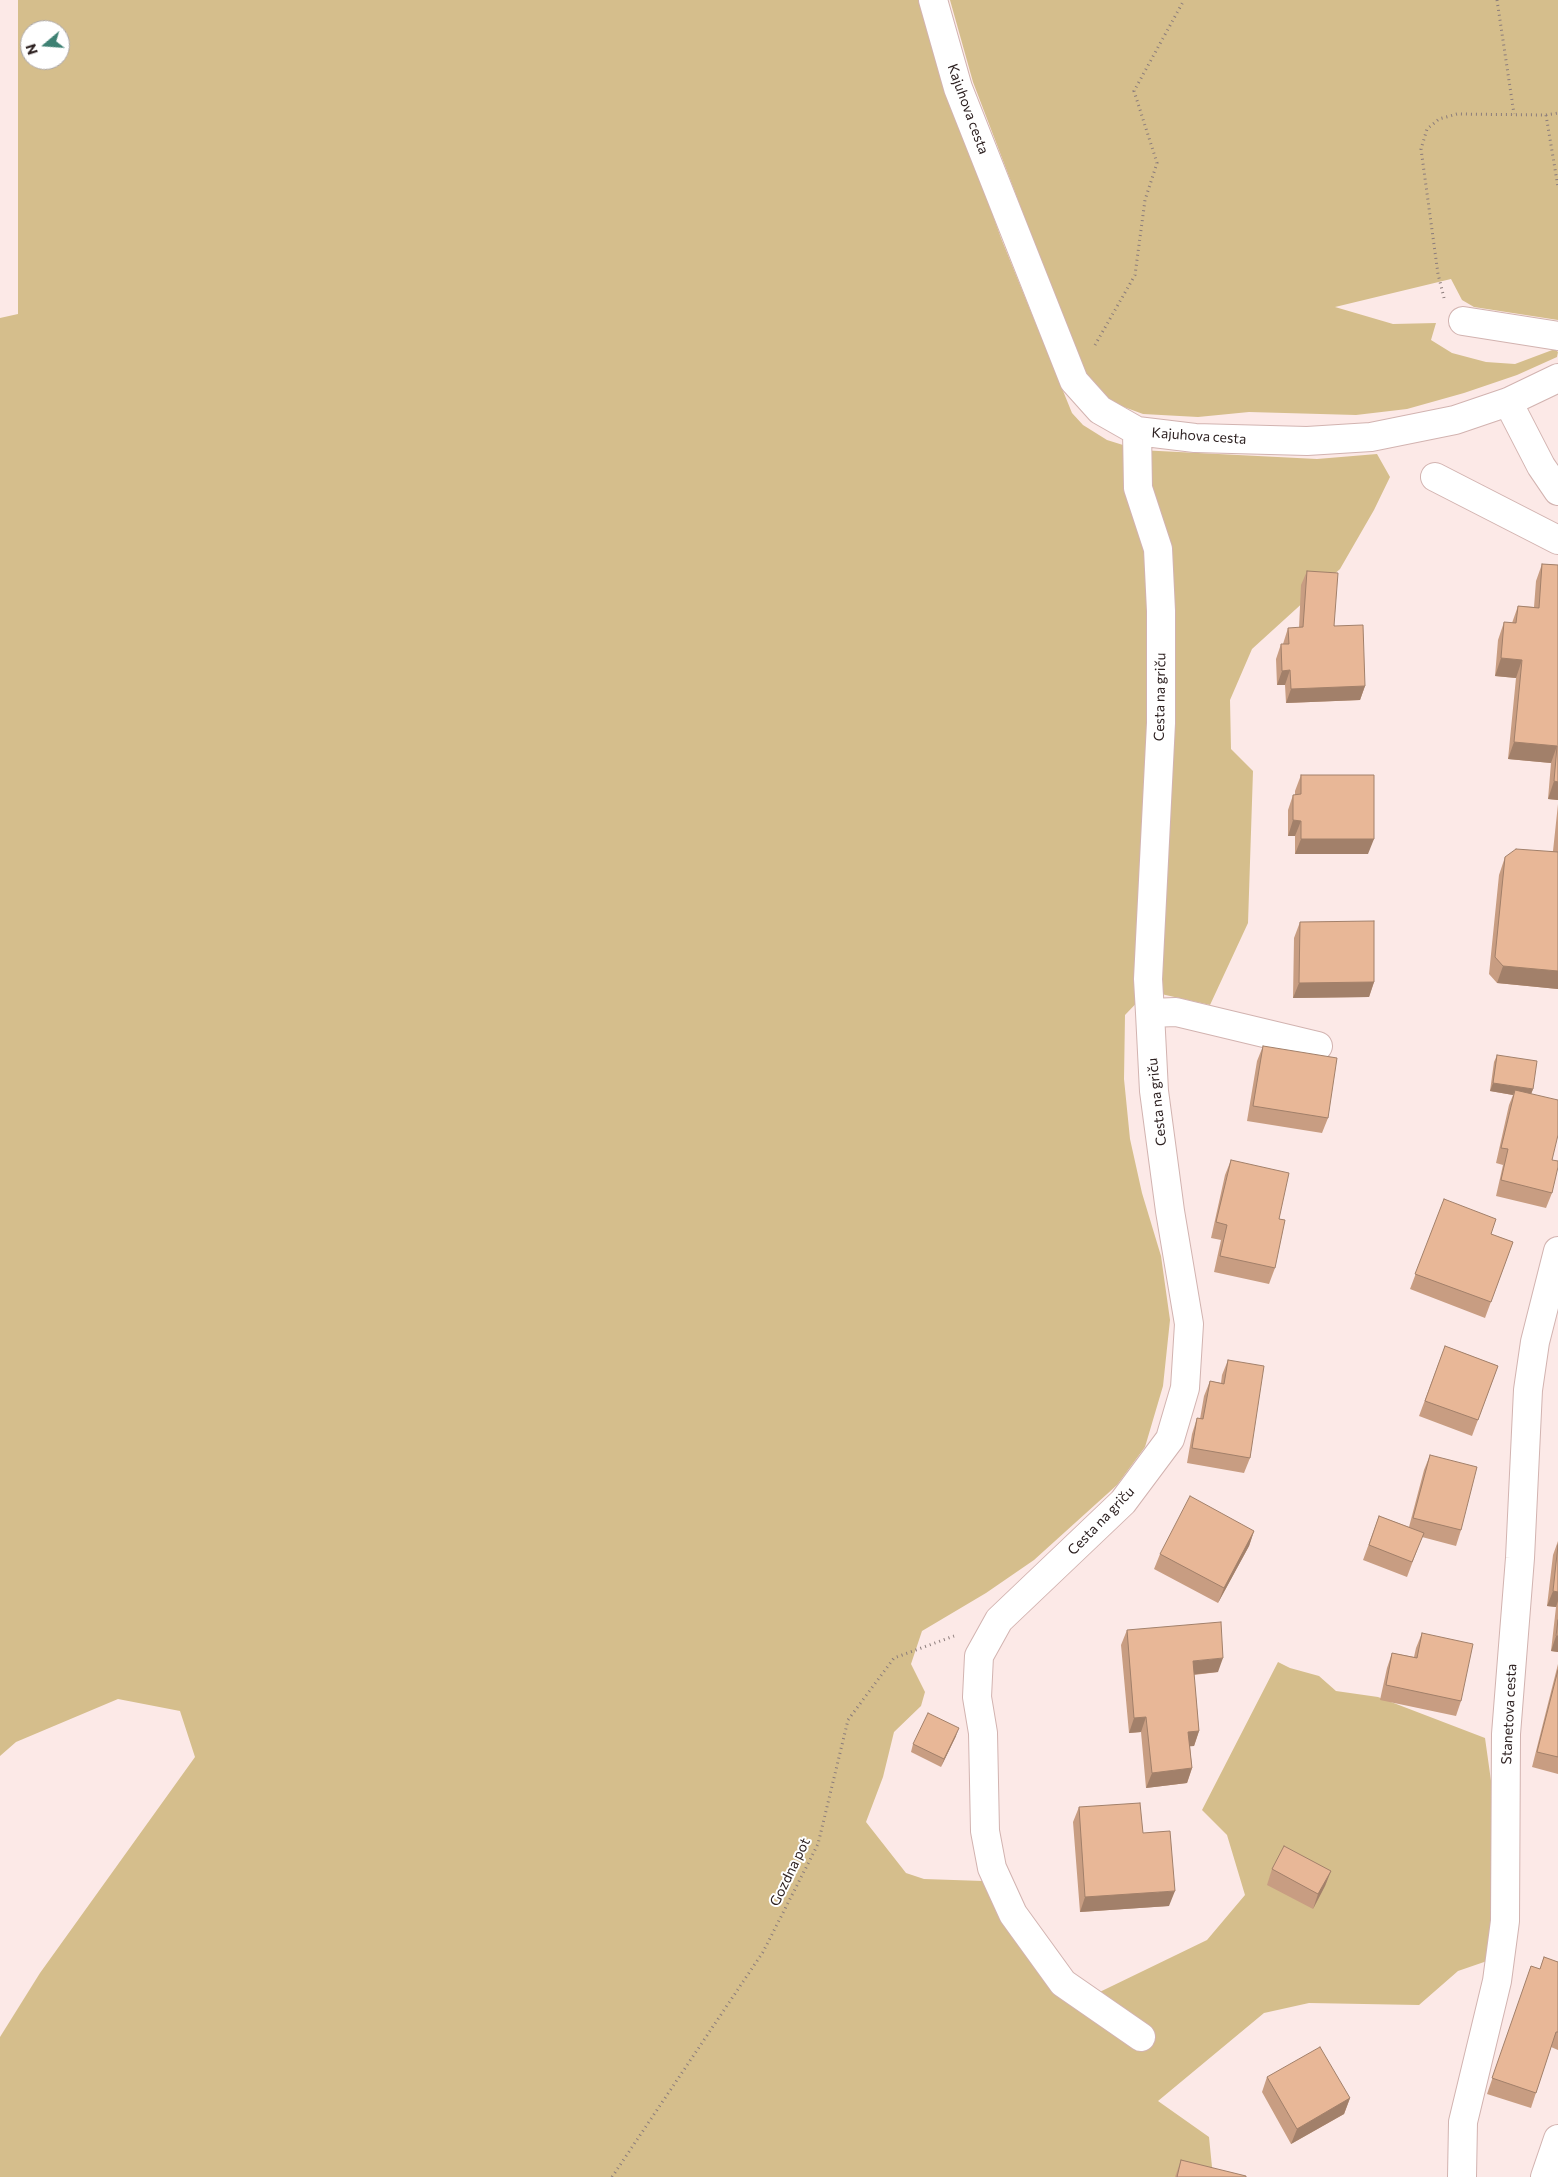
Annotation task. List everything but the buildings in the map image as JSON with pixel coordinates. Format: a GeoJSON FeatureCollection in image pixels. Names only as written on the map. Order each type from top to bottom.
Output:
{"type":"FeatureCollection","features":[{"type":"Feature","properties":{"kind":"street","name":"Kajuhova cesta"},"geometry":{"type":"LineString","coordinates":[[933,0],[958,88],[1074,381],[1100,410],[1137,431],[1195,438],[1307,441],[1371,437],[1455,420],[1508,402],[1558,378]]}},
{"type":"Feature","properties":{"kind":"street"},"geometry":{"type":"LineString","coordinates":[[1463,321],[1558,336]]}},
{"type":"Feature","properties":{"kind":"street"},"geometry":{"type":"LineString","coordinates":[[1508,402],[1541,466],[1558,491]]}},
{"type":"Feature","properties":{"kind":"street","name":"Cesta na griču"},"geometry":{"type":"LineString","coordinates":[[1137,431],[1138,488],[1158,549],[1161,611],[1161,723],[1148,979],[1154,1091],[1188,1324],[1185,1388],[1170,1439],[1124,1502],[999,1620],[979,1656],[978,1697],[983,1733],[985,1831],[992,1868],[1014,1914],[1063,1983],[1141,2037]]}},
{"type":"Feature","properties":{"kind":"street"},"geometry":{"type":"LineString","coordinates":[[1435,477],[1558,540]]}},
{"type":"Feature","properties":{"kind":"street"},"geometry":{"type":"LineString","coordinates":[[1150,1013],[1176,1012],[1318,1046]]}},
{"type":"Feature","properties":{"kind":"street","name":"Stanetova cesta"},"geometry":{"type":"LineString","coordinates":[[1462,2177],[1462,2122],[1497,1981],[1505,1921],[1506,1734],[1520,1558],[1528,1390],[1535,1342],[1558,1251]]}},
{"type":"Feature","properties":{"kind":"street"},"geometry":{"type":"LineString","coordinates":[[1545,2177],[1558,2139]]}},
{"type":"Feature","properties":{"kind":"path"},"geometry":{"type":"LineString","coordinates":[[1074,381],[1135,274],[1145,200],[1157,163],[1134,91],[1184,0]]}},
{"type":"Feature","properties":{"kind":"path"},"geometry":{"type":"LineString","coordinates":[[1497,0],[1514,114]]}},
{"type":"Feature","properties":{"kind":"path"},"geometry":{"type":"LineString","coordinates":[[1463,321],[1446,307],[1438,274],[1421,149],[1427,130],[1439,119],[1457,114],[1546,115],[1558,113]]}},
{"type":"Feature","properties":{"kind":"path"},"geometry":{"type":"LineString","coordinates":[[1546,115],[1558,187]]}},
{"type":"Feature","properties":{"kind":"path","name":"Gozdna pot"},"geometry":{"type":"LineString","coordinates":[[612,2177],[763,1952],[818,1844],[848,1720],[894,1658],[955,1636]]}},
{"type":"Feature","properties":{"kind":"shaded area"},"geometry":{"type":"Polygon","coordinates":[[[18,0],[923,0],[950,94],[1001,238],[1072,413],[1083,425],[1107,440],[1139,450],[1317,459],[1377,454],[1390,477],[1374,510],[1340,569],[1252,649],[1230,700],[1231,749],[1253,771],[1248,923],[1210,1005],[1148,991],[1125,1015],[1124,1079],[1130,1139],[1142,1193],[1161,1256],[1170,1320],[1163,1386],[1145,1447],[1117,1485],[1034,1560],[986,1593],[922,1631],[911,1664],[925,1692],[921,1706],[894,1732],[883,1777],[866,1822],[906,1873],[924,1879],[983,1881],[1079,2002],[1207,1940],[1245,1895],[1227,1835],[1202,1810],[1278,1662],[1290,1668],[1319,1676],[1336,1691],[1378,1697],[1485,1738],[1493,1795],[1497,1874],[1487,1961],[1458,1971],[1419,2005],[1309,2003],[1264,2013],[1158,2101],[1209,2137],[1213,2177],[0,2177],[0,2037],[40,1973],[195,1757],[180,1711],[118,1699],[16,1742],[0,1756],[0,318],[18,314],[18,0]]]}},
{"type":"Feature","properties":{"kind":"shaded area"},"geometry":{"type":"Polygon","coordinates":[[[950,0],[1558,0],[1558,320],[1474,307],[1462,300],[1451,279],[1335,307],[1393,324],[1436,323],[1431,340],[1452,353],[1486,362],[1515,364],[1555,349],[1558,352],[1557,357],[1517,375],[1464,393],[1407,409],[1356,415],[1249,412],[1198,417],[1143,414],[1105,400],[1081,373],[973,82],[950,0]]]}}]}
